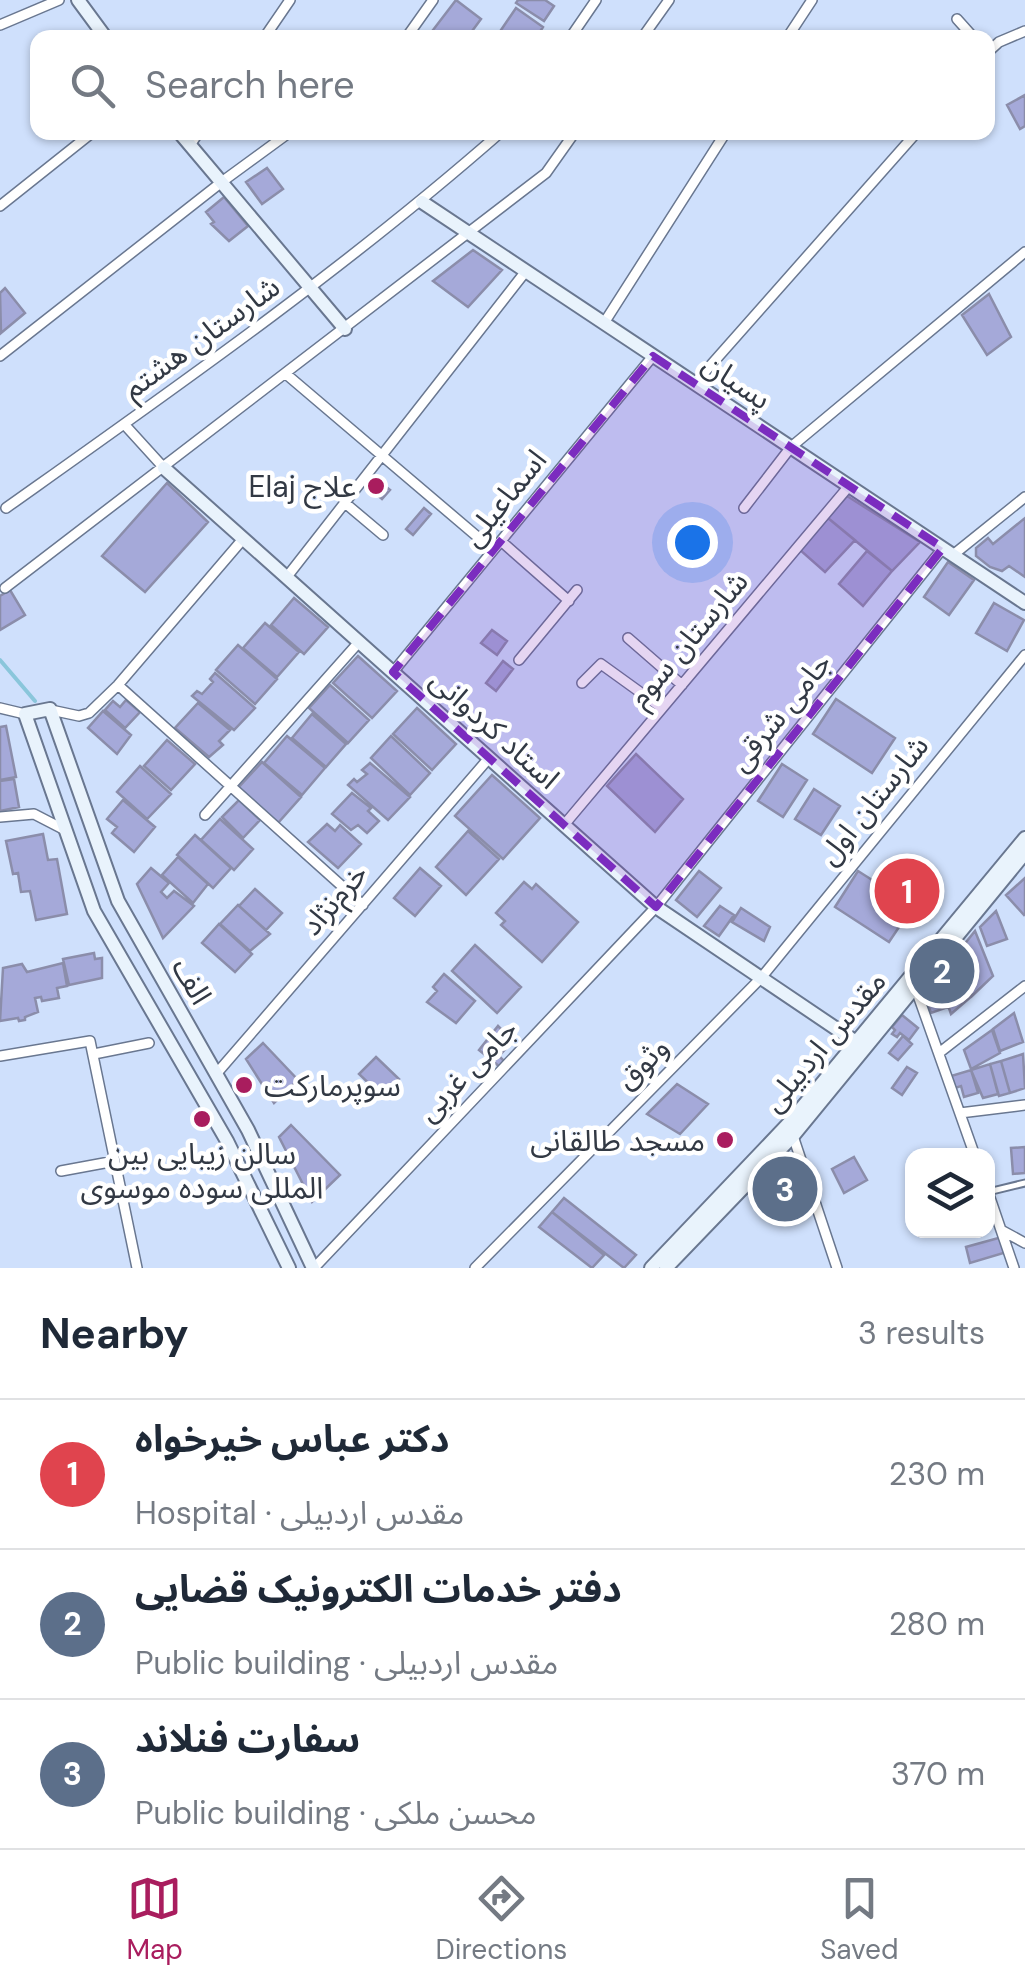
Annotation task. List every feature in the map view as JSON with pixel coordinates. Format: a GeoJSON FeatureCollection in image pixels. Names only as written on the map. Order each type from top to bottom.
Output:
{"type":"FeatureCollection","features":[{"type":"Feature","properties":{"kind":"main road"},"geometry":{"type":"LineString","coordinates":[[78,0],[100,30]]}},
{"type":"Feature","properties":{"kind":"main road"},"geometry":{"type":"LineString","coordinates":[[186,140],[345,330]]}},
{"type":"Feature","properties":{"kind":"main road","name":"پسیان"},"geometry":{"type":"LineString","coordinates":[[422,202],[1025,602]]}},
{"type":"Feature","properties":{"kind":"main road","name":"استاد کردوانی"},"geometry":{"type":"LineString","coordinates":[[164,468],[656,907],[860,1045]]}},
{"type":"Feature","properties":{"kind":"main road"},"geometry":{"type":"LineString","coordinates":[[25,714],[50,709]]}},
{"type":"Feature","properties":{"kind":"main road","name":"الف"},"geometry":{"type":"LineString","coordinates":[[50,709],[118,901],[248,1130],[313,1268]]}},
{"type":"Feature","properties":{"kind":"main road","name":"الف"},"geometry":{"type":"LineString","coordinates":[[25,714],[102,928],[226,1141],[288,1268]]}},
{"type":"Feature","properties":{"kind":"main road","name":"مقدس اردبیلی"},"geometry":{"type":"LineString","coordinates":[[666,1268],[791,1130],[1025,838]]}},
{"type":"Feature","properties":{"kind":"main road","name":"مقدس اردبیلی"},"geometry":{"type":"LineString","coordinates":[[912,982],[1025,852]]}},
{"type":"Feature","properties":{"kind":"main road","name":"مقدس اردبیلی"},"geometry":{"type":"LineString","coordinates":[[650,1268],[791,1130]]}},
{"type":"Feature","properties":{"kind":"street"},"geometry":{"type":"LineString","coordinates":[[0,24],[59,0]]}},
{"type":"Feature","properties":{"kind":"street"},"geometry":{"type":"LineString","coordinates":[[269,30],[290,0]]}},
{"type":"Feature","properties":{"kind":"street"},"geometry":{"type":"LineString","coordinates":[[411,30],[432,0]]}},
{"type":"Feature","properties":{"kind":"street"},"geometry":{"type":"LineString","coordinates":[[575,30],[596,0]]}},
{"type":"Feature","properties":{"kind":"street"},"geometry":{"type":"LineString","coordinates":[[648,30],[669,0]]}},
{"type":"Feature","properties":{"kind":"street"},"geometry":{"type":"LineString","coordinates":[[792,30],[812,0]]}},
{"type":"Feature","properties":{"kind":"street"},"geometry":{"type":"LineString","coordinates":[[957,19],[967,30]]}},
{"type":"Feature","properties":{"kind":"street"},"geometry":{"type":"LineString","coordinates":[[995,45],[1025,31]]}},
{"type":"Feature","properties":{"kind":"street"},"geometry":{"type":"LineString","coordinates":[[0,206],[83,140]]}},
{"type":"Feature","properties":{"kind":"street"},"geometry":{"type":"LineString","coordinates":[[190,145],[193,140]]}},
{"type":"Feature","properties":{"kind":"street"},"geometry":{"type":"LineString","coordinates":[[0,356],[279,140]]}},
{"type":"Feature","properties":{"kind":"street","name":"شارستان هشتم"},"geometry":{"type":"LineString","coordinates":[[6,508],[312,287],[422,202],[492,140]]}},
{"type":"Feature","properties":{"kind":"street"},"geometry":{"type":"LineString","coordinates":[[6,588],[546,174],[569,140]]}},
{"type":"Feature","properties":{"kind":"street"},"geometry":{"type":"LineString","coordinates":[[604,323],[721,140]]}},
{"type":"Feature","properties":{"kind":"street"},"geometry":{"type":"LineString","coordinates":[[695,384],[910,140]]}},
{"type":"Feature","properties":{"kind":"street"},"geometry":{"type":"LineString","coordinates":[[744,508],[791,447],[1025,252]]}},
{"type":"Feature","properties":{"kind":"street"},"geometry":{"type":"LineString","coordinates":[[286,578],[526,271]]}},
{"type":"Feature","properties":{"kind":"street","name":"اسماعیلی"},"geometry":{"type":"LineString","coordinates":[[393,672],[653,356]]}},
{"type":"Feature","properties":{"kind":"street"},"geometry":{"type":"LineString","coordinates":[[286,374],[382,456],[569,601]]}},
{"type":"Feature","properties":{"kind":"street","name":"استاد کردوانی"},"geometry":{"type":"LineString","coordinates":[[124,424],[164,468]]}},
{"type":"Feature","properties":{"kind":"street","name":"شارستان سوم"},"geometry":{"type":"LineString","coordinates":[[564,825],[849,486]]}},
{"type":"Feature","properties":{"kind":"street","name":"جامی شرقی"},"geometry":{"type":"LineString","coordinates":[[656,907],[948,551],[1025,497]]}},
{"type":"Feature","properties":{"kind":"street"},"geometry":{"type":"LineString","coordinates":[[345,503],[383,535]]}},
{"type":"Feature","properties":{"kind":"street"},"geometry":{"type":"LineString","coordinates":[[50,709],[79,716],[90,713],[243,539]]}},
{"type":"Feature","properties":{"kind":"street"},"geometry":{"type":"LineString","coordinates":[[519,660],[577,590]]}},
{"type":"Feature","properties":{"kind":"street"},"geometry":{"type":"LineString","coordinates":[[628,638],[682,684]]}},
{"type":"Feature","properties":{"kind":"street"},"geometry":{"type":"LineString","coordinates":[[205,814],[360,642]]}},
{"type":"Feature","properties":{"kind":"street","name":"شارستان اول"},"geometry":{"type":"LineString","coordinates":[[760,978],[1025,655]]}},
{"type":"Feature","properties":{"kind":"street"},"geometry":{"type":"LineString","coordinates":[[582,683],[601,664],[662,708]]}},
{"type":"Feature","properties":{"kind":"street"},"geometry":{"type":"LineString","coordinates":[[118,685],[363,904]]}},
{"type":"Feature","properties":{"kind":"street"},"geometry":{"type":"LineString","coordinates":[[0,708],[25,714]]}},
{"type":"Feature","properties":{"kind":"street","name":"خرم‌نژاد"},"geometry":{"type":"LineString","coordinates":[[216,1073],[490,758]]}},
{"type":"Feature","properties":{"kind":"street"},"geometry":{"type":"LineString","coordinates":[[0,817],[34,814],[64,829]]}},
{"type":"Feature","properties":{"kind":"street","name":"جامی غربی"},"geometry":{"type":"LineString","coordinates":[[313,1268],[656,907]]}},
{"type":"Feature","properties":{"kind":"street","name":"وثوق"},"geometry":{"type":"LineString","coordinates":[[475,1268],[760,978]]}},
{"type":"Feature","properties":{"kind":"street"},"geometry":{"type":"LineString","coordinates":[[912,982],[972,1148]]}},
{"type":"Feature","properties":{"kind":"street"},"geometry":{"type":"LineString","coordinates":[[939,1052],[1025,986]]}},
{"type":"Feature","properties":{"kind":"street"},"geometry":{"type":"LineString","coordinates":[[0,1056],[90,1042],[134,1268]]}},
{"type":"Feature","properties":{"kind":"street"},"geometry":{"type":"LineString","coordinates":[[94,1054],[149,1043]]}},
{"type":"Feature","properties":{"kind":"street"},"geometry":{"type":"LineString","coordinates":[[960,1114],[1025,1105]]}},
{"type":"Feature","properties":{"kind":"street"},"geometry":{"type":"LineString","coordinates":[[791,1130],[837,1268]]}},
{"type":"Feature","properties":{"kind":"street"},"geometry":{"type":"LineString","coordinates":[[61,1171],[115,1161]]}},
{"type":"Feature","properties":{"kind":"street"},"geometry":{"type":"LineString","coordinates":[[995,1212],[1014,1268]]}},
{"type":"Feature","properties":{"kind":"street"},"geometry":{"type":"LineString","coordinates":[[1001,1230],[1025,1243]]}},
{"type":"Feature","properties":{"kind":"lane"},"geometry":{"type":"LineString","coordinates":[[995,1190],[1025,1183]]}},
{"type":"Feature","properties":{"kind":"highlighted area"},"geometry":{"type":"Polygon","coordinates":[[[653,356],[943,548],[656,907],[393,672],[653,356]]]}},
{"type":"Feature","properties":{"kind":"building"},"geometry":{"type":"Polygon","coordinates":[[[456,0],[481,19],[473,30],[433,30],[456,0]]]}},
{"type":"Feature","properties":{"kind":"building"},"geometry":{"type":"Polygon","coordinates":[[[545,0],[554,6],[544,21],[516,3],[545,0]]]}},
{"type":"Feature","properties":{"kind":"building"},"geometry":{"type":"Polygon","coordinates":[[[516,8],[543,27],[541,30],[501,30],[516,8]]]}},
{"type":"Feature","properties":{"kind":"building"},"geometry":{"type":"Polygon","coordinates":[[[1025,95],[1025,126],[1020,129],[1007,105],[1025,95]]]}},
{"type":"Feature","properties":{"kind":"building"},"geometry":{"type":"Polygon","coordinates":[[[267,168],[283,189],[262,204],[246,182],[267,168]]]}},
{"type":"Feature","properties":{"kind":"building"},"geometry":{"type":"Polygon","coordinates":[[[224,197],[248,226],[229,241],[211,224],[214,222],[206,212],[224,197]]]}},
{"type":"Feature","properties":{"kind":"building"},"geometry":{"type":"Polygon","coordinates":[[[473,250],[502,270],[468,307],[433,281],[473,250]]]}},
{"type":"Feature","properties":{"kind":"building"},"geometry":{"type":"Polygon","coordinates":[[[5,288],[25,313],[1,333],[0,293],[5,288]]]}},
{"type":"Feature","properties":{"kind":"building"},"geometry":{"type":"Polygon","coordinates":[[[989,294],[1011,337],[987,355],[962,315],[989,294]]]}},
{"type":"Feature","properties":{"kind":"building","name":"Elaj علاج"},"geometry":{"type":"Polygon","coordinates":[[[370,474],[390,490],[382,499],[363,483],[370,474]]]}},
{"type":"Feature","properties":{"kind":"building"},"geometry":{"type":"Polygon","coordinates":[[[167,483],[208,522],[145,592],[102,556],[167,483]]]}},
{"type":"Feature","properties":{"kind":"building"},"geometry":{"type":"Polygon","coordinates":[[[847,496],[920,542],[892,571],[828,518],[847,496]]]}},
{"type":"Feature","properties":{"kind":"building"},"geometry":{"type":"Polygon","coordinates":[[[424,508],[431,514],[413,535],[406,529],[424,508]]]}},
{"type":"Feature","properties":{"kind":"building"},"geometry":{"type":"Polygon","coordinates":[[[828,518],[855,540],[825,572],[800,550],[828,518]]]}},
{"type":"Feature","properties":{"kind":"building"},"geometry":{"type":"Polygon","coordinates":[[[1025,518],[1025,577],[1009,566],[1002,571],[990,567],[976,556],[976,548],[988,538],[993,544],[1025,518]]]}},
{"type":"Feature","properties":{"kind":"building"},"geometry":{"type":"Polygon","coordinates":[[[867,551],[892,571],[863,606],[839,584],[867,551]]]}},
{"type":"Feature","properties":{"kind":"building"},"geometry":{"type":"Polygon","coordinates":[[[948,562],[974,580],[949,615],[924,597],[948,562]]]}},
{"type":"Feature","properties":{"kind":"building"},"geometry":{"type":"Polygon","coordinates":[[[10,590],[25,615],[0,630],[0,596],[10,590]]]}},
{"type":"Feature","properties":{"kind":"building"},"geometry":{"type":"Polygon","coordinates":[[[294,598],[328,627],[304,654],[271,625],[294,598]]]}},
{"type":"Feature","properties":{"kind":"building"},"geometry":{"type":"Polygon","coordinates":[[[994,603],[1024,620],[1007,651],[976,633],[994,603]]]}},
{"type":"Feature","properties":{"kind":"building"},"geometry":{"type":"Polygon","coordinates":[[[265,623],[299,652],[277,677],[243,648],[265,623]]]}},
{"type":"Feature","properties":{"kind":"building"},"geometry":{"type":"Polygon","coordinates":[[[492,630],[507,641],[497,655],[481,643],[492,630]]]}},
{"type":"Feature","properties":{"kind":"building"},"geometry":{"type":"Polygon","coordinates":[[[238,645],[277,679],[255,704],[216,670],[238,645]]]}},
{"type":"Feature","properties":{"kind":"building"},"geometry":{"type":"Polygon","coordinates":[[[358,656],[397,691],[372,718],[333,683],[358,656]]]}},
{"type":"Feature","properties":{"kind":"building"},"geometry":{"type":"Polygon","coordinates":[[[503,661],[513,669],[496,691],[486,683],[503,661]]]}},
{"type":"Feature","properties":{"kind":"building"},"geometry":{"type":"Polygon","coordinates":[[[215,673],[255,708],[234,730],[192,696],[197,691],[202,694],[213,682],[210,679],[215,673]]]}},
{"type":"Feature","properties":{"kind":"building"},"geometry":{"type":"Polygon","coordinates":[[[330,685],[369,720],[348,743],[309,708],[330,685]]]}},
{"type":"Feature","properties":{"kind":"building"},"geometry":{"type":"Polygon","coordinates":[[[836,699],[895,738],[872,773],[813,734],[836,699]]]}},
{"type":"Feature","properties":{"kind":"building"},"geometry":{"type":"Polygon","coordinates":[[[126,700],[140,712],[125,728],[105,710],[113,701],[120,707],[126,700]]]}},
{"type":"Feature","properties":{"kind":"building"},"geometry":{"type":"Polygon","coordinates":[[[198,703],[230,730],[219,741],[223,745],[209,757],[175,728],[198,703]]]}},
{"type":"Feature","properties":{"kind":"building"},"geometry":{"type":"Polygon","coordinates":[[[417,708],[456,744],[432,770],[393,734],[417,708]]]}},
{"type":"Feature","properties":{"kind":"building"},"geometry":{"type":"Polygon","coordinates":[[[103,711],[131,735],[117,754],[88,728],[103,711]]]}},
{"type":"Feature","properties":{"kind":"building"},"geometry":{"type":"Polygon","coordinates":[[[312,714],[346,744],[326,767],[292,738],[312,714]]]}},
{"type":"Feature","properties":{"kind":"building"},"geometry":{"type":"Polygon","coordinates":[[[6,726],[16,777],[0,780],[0,727],[6,726]]]}},
{"type":"Feature","properties":{"kind":"building"},"geometry":{"type":"Polygon","coordinates":[[[287,736],[325,768],[302,795],[264,763],[287,736]]]}},
{"type":"Feature","properties":{"kind":"building"},"geometry":{"type":"Polygon","coordinates":[[[391,736],[430,773],[410,795],[371,758],[391,736]]]}},
{"type":"Feature","properties":{"kind":"building"},"geometry":{"type":"Polygon","coordinates":[[[167,740],[195,764],[171,790],[144,766],[167,740]]]}},
{"type":"Feature","properties":{"kind":"building"},"geometry":{"type":"Polygon","coordinates":[[[636,754],[683,799],[655,832],[607,786],[636,754]]]}},
{"type":"Feature","properties":{"kind":"building"},"geometry":{"type":"Polygon","coordinates":[[[262,762],[301,797],[278,823],[238,788],[262,762]]]}},
{"type":"Feature","properties":{"kind":"building"},"geometry":{"type":"Polygon","coordinates":[[[370,763],[410,797],[388,820],[348,785],[367,774],[362,770],[370,763]]]}},
{"type":"Feature","properties":{"kind":"building"},"geometry":{"type":"Polygon","coordinates":[[[782,764],[807,780],[783,817],[758,801],[782,764]]]}},
{"type":"Feature","properties":{"kind":"building"},"geometry":{"type":"Polygon","coordinates":[[[140,766],[171,794],[147,819],[117,792],[140,766]]]}},
{"type":"Feature","properties":{"kind":"building"},"geometry":{"type":"Polygon","coordinates":[[[492,775],[540,818],[503,859],[455,816],[492,775]]]}},
{"type":"Feature","properties":{"kind":"building"},"geometry":{"type":"Polygon","coordinates":[[[14,779],[19,807],[0,811],[0,781],[14,779]]]}},
{"type":"Feature","properties":{"kind":"building"},"geometry":{"type":"Polygon","coordinates":[[[814,789],[840,806],[821,835],[795,819],[814,789]]]}},
{"type":"Feature","properties":{"kind":"building"},"geometry":{"type":"Polygon","coordinates":[[[352,793],[371,808],[368,811],[379,821],[367,833],[358,825],[351,830],[332,814],[352,793]]]}},
{"type":"Feature","properties":{"kind":"building"},"geometry":{"type":"Polygon","coordinates":[[[123,800],[155,827],[134,852],[112,833],[117,827],[107,819],[123,800]]]}},
{"type":"Feature","properties":{"kind":"building"},"geometry":{"type":"Polygon","coordinates":[[[239,800],[260,820],[243,838],[222,817],[239,800]]]}},
{"type":"Feature","properties":{"kind":"building"},"geometry":{"type":"Polygon","coordinates":[[[220,819],[253,849],[234,870],[201,840],[220,819]]]}},
{"type":"Feature","properties":{"kind":"building"},"geometry":{"type":"Polygon","coordinates":[[[327,824],[335,831],[340,825],[361,844],[338,868],[308,842],[327,824]]]}},
{"type":"Feature","properties":{"kind":"building"},"geometry":{"type":"Polygon","coordinates":[[[468,831],[499,859],[466,895],[436,867],[468,831]]]}},
{"type":"Feature","properties":{"kind":"building"},"geometry":{"type":"Polygon","coordinates":[[[43,834],[48,860],[57,859],[67,914],[36,920],[30,891],[21,892],[18,873],[13,874],[6,841],[43,834]]]}},
{"type":"Feature","properties":{"kind":"building"},"geometry":{"type":"Polygon","coordinates":[[[195,835],[231,868],[213,888],[177,855],[195,835]]]}},
{"type":"Feature","properties":{"kind":"building"},"geometry":{"type":"Polygon","coordinates":[[[178,857],[208,884],[193,903],[162,875],[178,857]]]}},
{"type":"Feature","properties":{"kind":"building"},"geometry":{"type":"Polygon","coordinates":[[[151,868],[169,883],[161,892],[167,898],[174,891],[194,906],[163,938],[137,884],[151,868]]]}},
{"type":"Feature","properties":{"kind":"building"},"geometry":{"type":"Polygon","coordinates":[[[420,868],[441,886],[415,916],[394,898],[420,868]]]}},
{"type":"Feature","properties":{"kind":"building"},"geometry":{"type":"Polygon","coordinates":[[[699,871],[721,888],[697,917],[676,900],[699,871]]]}},
{"type":"Feature","properties":{"kind":"building"},"geometry":{"type":"Polygon","coordinates":[[[858,871],[913,906],[889,942],[835,907],[858,871]]]}},
{"type":"Feature","properties":{"kind":"building"},"geometry":{"type":"Polygon","coordinates":[[[1025,878],[1025,914],[1024,915],[1006,895],[1025,878]]]}},
{"type":"Feature","properties":{"kind":"building"},"geometry":{"type":"Polygon","coordinates":[[[524,882],[532,889],[536,884],[578,922],[542,962],[501,925],[505,921],[496,913],[524,882]]]}},
{"type":"Feature","properties":{"kind":"building"},"geometry":{"type":"Polygon","coordinates":[[[255,889],[282,913],[266,930],[239,906],[255,889]]]}},
{"type":"Feature","properties":{"kind":"building"},"geometry":{"type":"Polygon","coordinates":[[[238,905],[270,934],[250,951],[220,924],[238,905]]]}},
{"type":"Feature","properties":{"kind":"building"},"geometry":{"type":"Polygon","coordinates":[[[720,906],[734,915],[719,936],[704,926],[720,906]]]}},
{"type":"Feature","properties":{"kind":"building"},"geometry":{"type":"Polygon","coordinates":[[[741,908],[770,927],[764,941],[732,922],[741,908]]]}},
{"type":"Feature","properties":{"kind":"building"},"geometry":{"type":"Polygon","coordinates":[[[996,911],[1007,939],[987,946],[980,927],[996,911]]]}},
{"type":"Feature","properties":{"kind":"building"},"geometry":{"type":"Polygon","coordinates":[[[219,924],[252,954],[235,972],[202,943],[219,924]]]}},
{"type":"Feature","properties":{"kind":"building"},"geometry":{"type":"Polygon","coordinates":[[[975,931],[993,976],[972,996],[955,956],[975,931]]]}},
{"type":"Feature","properties":{"kind":"building"},"geometry":{"type":"Polygon","coordinates":[[[475,945],[521,987],[497,1013],[452,971],[475,945]]]}},
{"type":"Feature","properties":{"kind":"building"},"geometry":{"type":"Polygon","coordinates":[[[953,951],[972,996],[951,1014],[937,973],[953,951]]]}},
{"type":"Feature","properties":{"kind":"building"},"geometry":{"type":"Polygon","coordinates":[[[94,953],[95,959],[102,958],[102,978],[69,985],[63,959],[94,953]]]}},
{"type":"Feature","properties":{"kind":"building"},"geometry":{"type":"Polygon","coordinates":[[[63,963],[67,986],[57,988],[59,998],[35,998],[38,1012],[25,1020],[0,1021],[3,968],[22,964],[27,972],[63,963]]]}},
{"type":"Feature","properties":{"kind":"building"},"geometry":{"type":"Polygon","coordinates":[[[937,973],[948,1007],[931,1013],[923,991],[937,973]]]}},
{"type":"Feature","properties":{"kind":"building"},"geometry":{"type":"Polygon","coordinates":[[[444,974],[475,1001],[456,1023],[427,1002],[444,974]]]}},
{"type":"Feature","properties":{"kind":"building"},"geometry":{"type":"Polygon","coordinates":[[[1014,1013],[1023,1042],[1000,1051],[993,1029],[1014,1013]]]}},
{"type":"Feature","properties":{"kind":"building"},"geometry":{"type":"Polygon","coordinates":[[[902,1015],[918,1028],[909,1040],[900,1033],[897,1037],[892,1034],[892,1027],[902,1015]]]}},
{"type":"Feature","properties":{"kind":"building"},"geometry":{"type":"Polygon","coordinates":[[[498,1026],[513,1041],[499,1056],[505,1062],[500,1067],[479,1050],[498,1026]]]}},
{"type":"Feature","properties":{"kind":"building"},"geometry":{"type":"Polygon","coordinates":[[[992,1030],[1000,1053],[971,1069],[964,1050],[992,1030]]]}},
{"type":"Feature","properties":{"kind":"building"},"geometry":{"type":"Polygon","coordinates":[[[903,1036],[912,1044],[898,1060],[889,1053],[903,1036]]]}},
{"type":"Feature","properties":{"kind":"building"},"geometry":{"type":"Polygon","coordinates":[[[263,1043],[298,1080],[274,1103],[246,1059],[263,1043]]]}},
{"type":"Feature","properties":{"kind":"building"},"geometry":{"type":"Polygon","coordinates":[[[1023,1054],[1025,1088],[1010,1093],[1001,1061],[1023,1054]]]}},
{"type":"Feature","properties":{"kind":"building"},"geometry":{"type":"Polygon","coordinates":[[[376,1057],[399,1079],[382,1096],[359,1074],[376,1057]]]}},
{"type":"Feature","properties":{"kind":"building"},"geometry":{"type":"Polygon","coordinates":[[[1001,1061],[1010,1093],[999,1096],[990,1064],[1001,1061]]]}},
{"type":"Feature","properties":{"kind":"building"},"geometry":{"type":"Polygon","coordinates":[[[990,1064],[998,1094],[983,1098],[971,1070],[990,1064]]]}},
{"type":"Feature","properties":{"kind":"building"},"geometry":{"type":"Polygon","coordinates":[[[907,1067],[917,1073],[902,1095],[892,1088],[907,1067]]]}},
{"type":"Feature","properties":{"kind":"building"},"geometry":{"type":"Polygon","coordinates":[[[971,1070],[978,1093],[964,1097],[961,1086],[955,1088],[951,1076],[971,1070]]]}},
{"type":"Feature","properties":{"kind":"building"},"geometry":{"type":"Polygon","coordinates":[[[677,1084],[708,1104],[680,1134],[647,1114],[677,1084]]]}},
{"type":"Feature","properties":{"kind":"building"},"geometry":{"type":"Polygon","coordinates":[[[291,1125],[340,1175],[312,1202],[279,1137],[291,1125]]]}},
{"type":"Feature","properties":{"kind":"building"},"geometry":{"type":"Polygon","coordinates":[[[1025,1147],[1025,1173],[1013,1174],[1011,1148],[1025,1147]]]}},
{"type":"Feature","properties":{"kind":"building"},"geometry":{"type":"Polygon","coordinates":[[[854,1157],[867,1180],[844,1193],[832,1169],[854,1157]]]}},
{"type":"Feature","properties":{"kind":"building"},"geometry":{"type":"Polygon","coordinates":[[[783,1164],[798,1168],[805,1191],[777,1212],[764,1187],[783,1164]]]}},
{"type":"Feature","properties":{"kind":"building"},"geometry":{"type":"Polygon","coordinates":[[[564,1198],[636,1255],[624,1268],[552,1212],[564,1198]]]}},
{"type":"Feature","properties":{"kind":"building"},"geometry":{"type":"Polygon","coordinates":[[[552,1212],[604,1255],[592,1268],[539,1227],[552,1212]]]}},
{"type":"Feature","properties":{"kind":"building"},"geometry":{"type":"Polygon","coordinates":[[[1002,1237],[1007,1252],[970,1263],[966,1247],[1002,1237]]]}},
{"type":"Feature","properties":{"kind":"waterway"},"geometry":{"type":"LineString","coordinates":[[0,660],[35,701]]}},
{"type":"Feature","properties":{"kind":"place","name":"Elaj علاج"},"geometry":{"type":"Point","coordinates":[376,486]}},
{"type":"Feature","properties":{"kind":"place","name":"دکتر عباس خیرخواه"},"geometry":{"type":"Point","coordinates":[907,891]}},
{"type":"Feature","properties":{"kind":"place","name":"دفتر خدمات الکترونیک قضایی"},"geometry":{"type":"Point","coordinates":[942,971]}},
{"type":"Feature","properties":{"kind":"place","name":"سوپرمارکت"},"geometry":{"type":"Point","coordinates":[244,1085]}},
{"type":"Feature","properties":{"kind":"place","name":"سالن زیبایی بین المللی سوده موسوی"},"geometry":{"type":"Point","coordinates":[202,1119]}},
{"type":"Feature","properties":{"kind":"place","name":"مسجد طالقانی"},"geometry":{"type":"Point","coordinates":[725,1140]}},
{"type":"Feature","properties":{"kind":"place","name":"سفارت فنلاند"},"geometry":{"type":"Point","coordinates":[785,1189]}}]}
